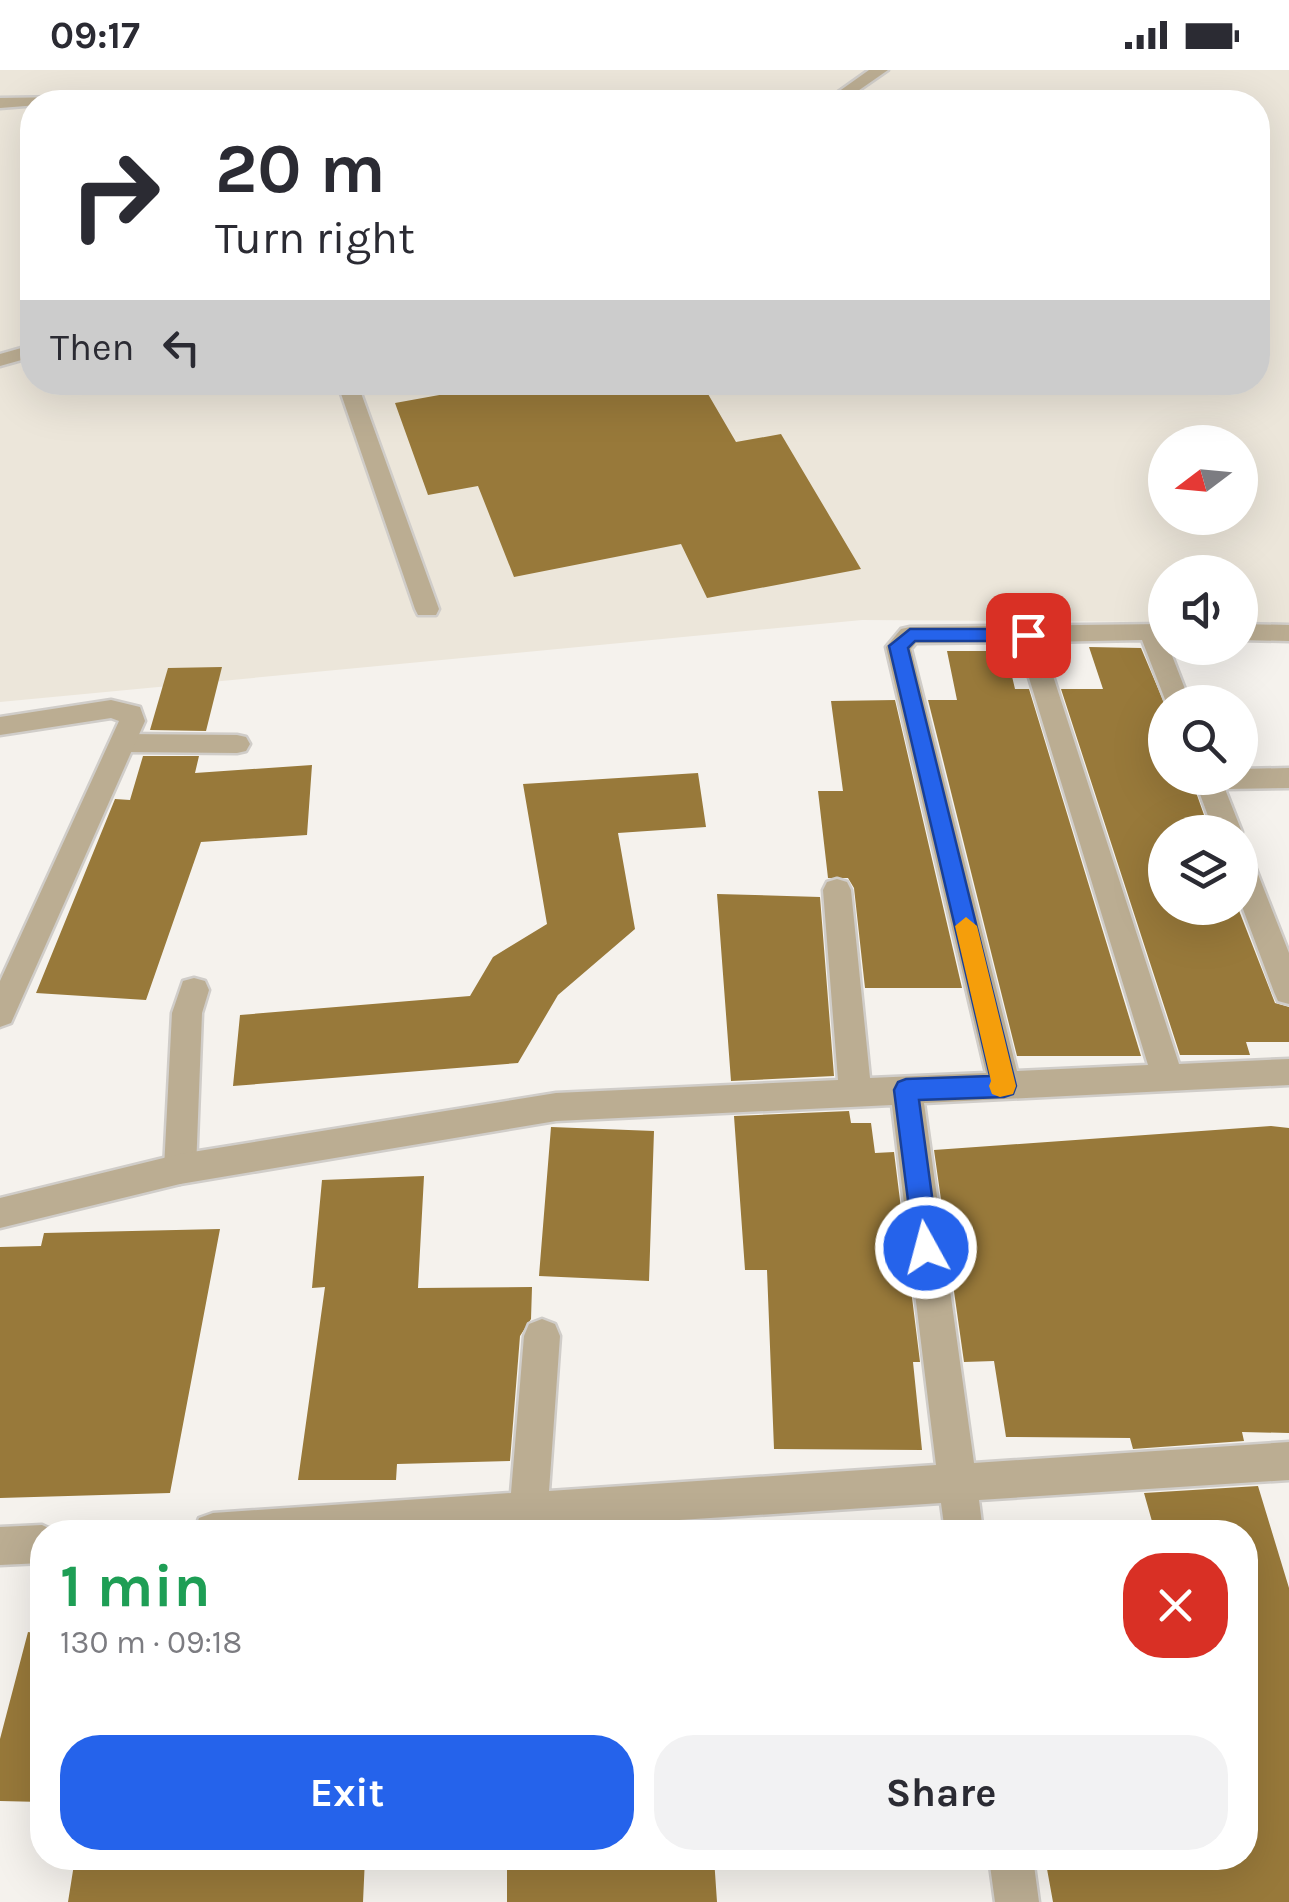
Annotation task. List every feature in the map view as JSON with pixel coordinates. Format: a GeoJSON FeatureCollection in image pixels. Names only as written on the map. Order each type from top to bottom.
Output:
{"type":"FeatureCollection","features":[{"type":"Feature","properties":{"kind":"street"},"geometry":{"type":"LineString","coordinates":[[850,90],[880,70]]}},
{"type":"Feature","properties":{"kind":"street"},"geometry":{"type":"LineString","coordinates":[[352,395],[427,609]]}},
{"type":"Feature","properties":{"kind":"street"},"geometry":{"type":"LineString","coordinates":[[1004,1086],[898,646],[910,635],[1148,632]]}},
{"type":"Feature","properties":{"kind":"street"},"geometry":{"type":"LineString","coordinates":[[1258,632],[1289,633]]}},
{"type":"Feature","properties":{"kind":"street"},"geometry":{"type":"LineString","coordinates":[[1028,635],[1168,1079]]}},
{"type":"Feature","properties":{"kind":"street"},"geometry":{"type":"LineString","coordinates":[[0,726],[121,710],[131,713],[132,720],[0,1014]]}},
{"type":"Feature","properties":{"kind":"street"},"geometry":{"type":"LineString","coordinates":[[124,744],[237,744]]}},
{"type":"Feature","properties":{"kind":"street"},"geometry":{"type":"LineString","coordinates":[[1258,778],[1289,778]]}},
{"type":"Feature","properties":{"kind":"street"},"geometry":{"type":"LineString","coordinates":[[837,890],[855,1092]]}},
{"type":"Feature","properties":{"kind":"street"},"geometry":{"type":"LineString","coordinates":[[1258,911],[1289,992]]}},
{"type":"Feature","properties":{"kind":"street"},"geometry":{"type":"LineString","coordinates":[[180,1169],[187,1013],[194,990]]}},
{"type":"Feature","properties":{"kind":"street"},"geometry":{"type":"LineString","coordinates":[[0,1213],[180,1169],[556,1107],[1289,1072]]}},
{"type":"Feature","properties":{"kind":"street"},"geometry":{"type":"LineString","coordinates":[[906,1090],[962,1520]]}},
{"type":"Feature","properties":{"kind":"street"},"geometry":{"type":"LineString","coordinates":[[528,1512],[542,1336]]}},
{"type":"Feature","properties":{"kind":"street"},"geometry":{"type":"LineString","coordinates":[[402,1520],[1289,1462]]}},
{"type":"Feature","properties":{"kind":"street"},"geometry":{"type":"LineString","coordinates":[[0,1546],[30,1545]]}},
{"type":"Feature","properties":{"kind":"street"},"geometry":{"type":"LineString","coordinates":[[1013,1870],[1017,1902]]}},
{"type":"Feature","properties":{"kind":"shaded area"},"geometry":{"type":"Polygon","coordinates":[[[0,70],[1289,70],[1289,623],[1258,623],[1258,555],[1148,555],[1148,622],[862,620],[0,702],[0,70]]]}},
{"type":"Feature","properties":{"kind":"building"},"geometry":{"type":"Polygon","coordinates":[[[440,395],[709,395],[736,442],[781,434],[861,569],[707,598],[681,544],[514,577],[478,486],[428,495],[395,403],[440,395]]]}},
{"type":"Feature","properties":{"kind":"building"},"geometry":{"type":"Polygon","coordinates":[[[1089,647],[1141,648],[1157,685],[1148,685],[1148,795],[1197,795],[1204,815],[1148,815],[1148,925],[1245,925],[1275,1003],[1289,1007],[1289,1042],[1246,1042],[1250,1055],[1180,1055],[1061,689],[1103,689],[1089,647]]]}},
{"type":"Feature","properties":{"kind":"building"},"geometry":{"type":"Polygon","coordinates":[[[947,651],[1006,651],[1015,689],[1029,689],[1141,1056],[1017,1056],[928,700],[957,700],[947,651]]]}},
{"type":"Feature","properties":{"kind":"building"},"geometry":{"type":"Polygon","coordinates":[[[222,667],[206,731],[150,730],[168,668],[222,667]]]}},
{"type":"Feature","properties":{"kind":"building"},"geometry":{"type":"Polygon","coordinates":[[[895,700],[962,988],[865,988],[854,888],[848,878],[828,878],[818,791],[843,791],[831,701],[895,700]]]}},
{"type":"Feature","properties":{"kind":"building"},"geometry":{"type":"Polygon","coordinates":[[[143,756],[199,756],[195,773],[312,765],[307,835],[201,842],[146,1000],[36,993],[115,799],[130,800],[143,756]]]}},
{"type":"Feature","properties":{"kind":"building"},"geometry":{"type":"Polygon","coordinates":[[[698,773],[706,827],[618,833],[635,929],[558,995],[518,1063],[233,1086],[240,1015],[470,996],[493,957],[547,924],[523,784],[698,773]]]}},
{"type":"Feature","properties":{"kind":"building"},"geometry":{"type":"Polygon","coordinates":[[[717,894],[820,897],[834,1076],[731,1081],[717,894]]]}},
{"type":"Feature","properties":{"kind":"building"},"geometry":{"type":"Polygon","coordinates":[[[849,1111],[851,1123],[871,1123],[875,1153],[894,1152],[920,1362],[913,1362],[922,1450],[774,1449],[767,1270],[745,1270],[734,1116],[849,1111]]]}},
{"type":"Feature","properties":{"kind":"building"},"geometry":{"type":"Polygon","coordinates":[[[1271,1126],[1289,1128],[1289,1433],[1242,1432],[1244,1441],[1133,1449],[1130,1438],[1006,1437],[994,1361],[964,1362],[934,1150],[1271,1126]]]}},
{"type":"Feature","properties":{"kind":"building"},"geometry":{"type":"Polygon","coordinates":[[[551,1127],[654,1131],[649,1281],[539,1276],[551,1127]]]}},
{"type":"Feature","properties":{"kind":"building"},"geometry":{"type":"Polygon","coordinates":[[[424,1176],[418,1288],[532,1287],[531,1319],[520,1336],[510,1461],[397,1464],[396,1480],[298,1480],[325,1287],[312,1288],[322,1180],[424,1176]]]}},
{"type":"Feature","properties":{"kind":"building"},"geometry":{"type":"Polygon","coordinates":[[[220,1229],[170,1493],[0,1498],[0,1247],[41,1246],[44,1233],[220,1229]]]}},
{"type":"Feature","properties":{"kind":"building"},"geometry":{"type":"Polygon","coordinates":[[[1258,1486],[1289,1588],[1289,1902],[1053,1902],[1047,1870],[1258,1870],[1258,1520],[1152,1520],[1144,1493],[1258,1486]]]}},
{"type":"Feature","properties":{"kind":"building"},"geometry":{"type":"Polygon","coordinates":[[[30,1632],[30,1802],[0,1801],[0,1739],[30,1632]]]}},
{"type":"Feature","properties":{"kind":"building"},"geometry":{"type":"Polygon","coordinates":[[[73,1870],[364,1870],[363,1902],[68,1902],[73,1870]]]}},
{"type":"Feature","properties":{"kind":"building"},"geometry":{"type":"Polygon","coordinates":[[[507,1870],[715,1870],[717,1902],[507,1902],[507,1870]]]}},
{"type":"Feature","properties":{"kind":"slow traffic"},"geometry":{"type":"LineString","coordinates":[[966,926],[1004,1086],[1000,1086]]}},
{"type":"Feature","properties":{"kind":"route"},"geometry":{"type":"LineString","coordinates":[[926,1248],[906,1090],[1004,1086],[898,646],[910,635],[1028,635]]}}]}
